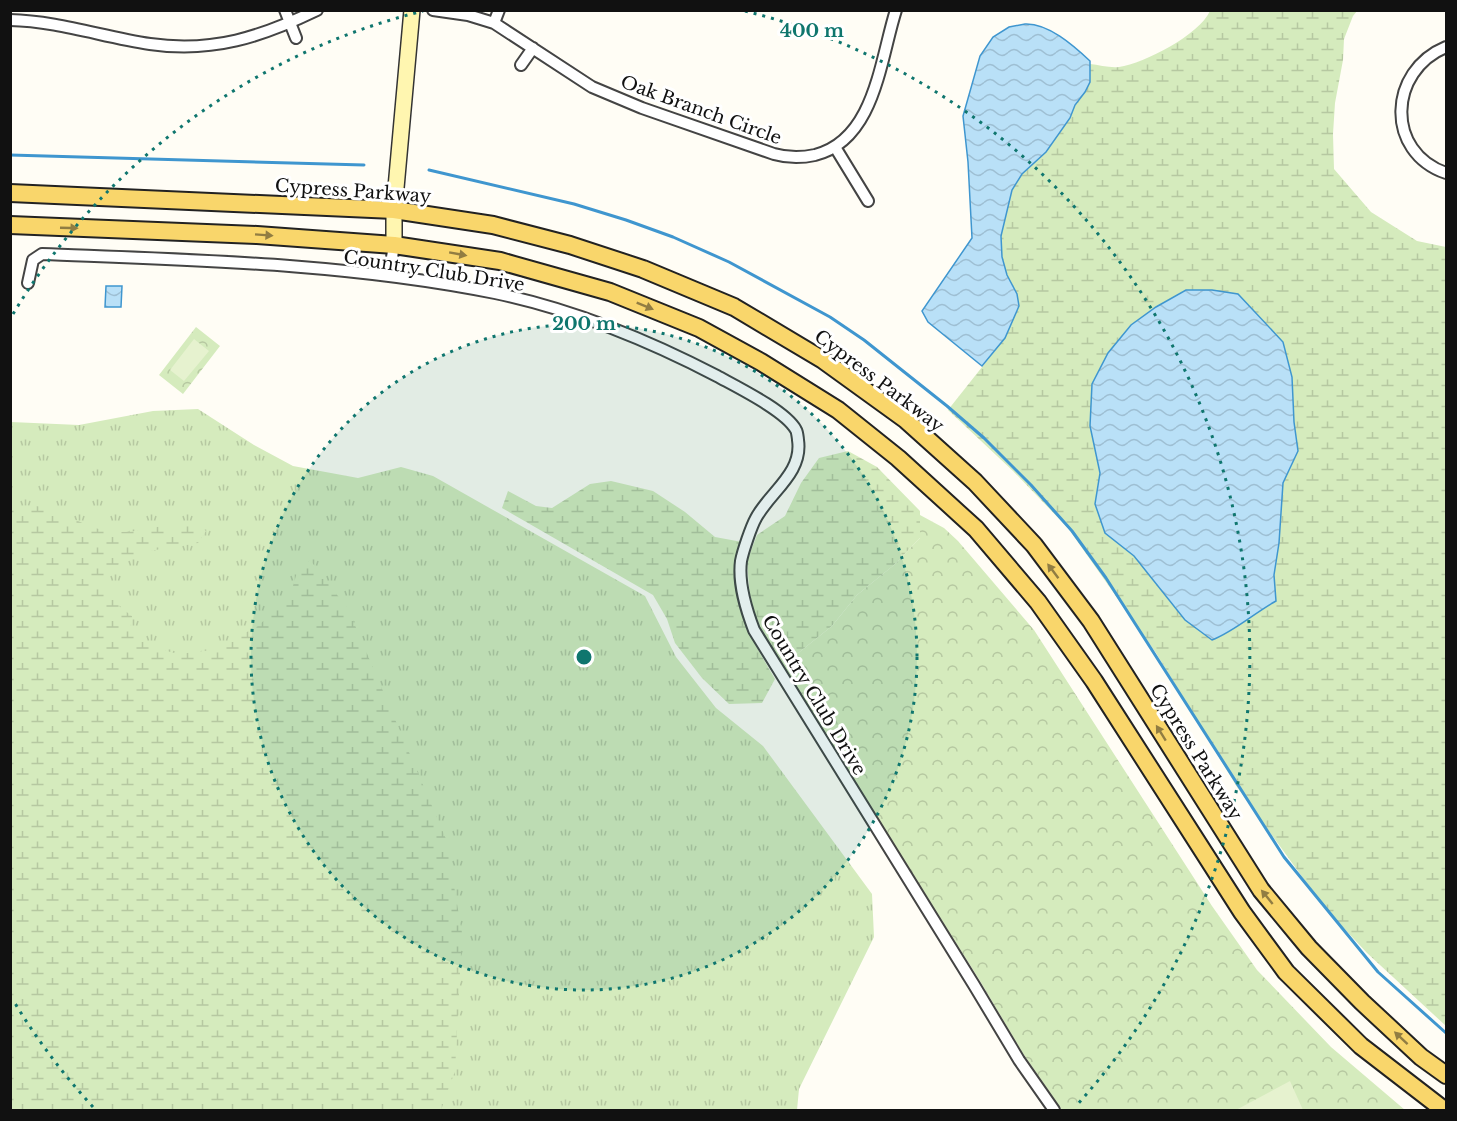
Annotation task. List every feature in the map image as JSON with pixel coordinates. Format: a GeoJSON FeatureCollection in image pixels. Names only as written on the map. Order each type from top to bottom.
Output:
{"type":"FeatureCollection","features":[{"type":"Feature","properties":{"kind":"main road","name":"Cypress Parkway"},"geometry":{"type":"LineString","coordinates":[[10,193],[394,210],[493,225],[570,245],[643,269],[734,307],[823,360],[906,420],[975,482],[1034,545],[1091,621],[1212,816],[1261,890],[1309,948],[1362,1002],[1421,1057],[1446,1075]]}},
{"type":"Feature","properties":{"kind":"main road"},"geometry":{"type":"LineString","coordinates":[[10,225],[257,235],[394,245],[500,261],[610,292],[699,328],[761,362],[838,410],[898,458],[976,529],[1038,602],[1094,681],[1242,912],[1286,972],[1361,1046],[1444,1110]]}},
{"type":"Feature","properties":{"kind":"street"},"geometry":{"type":"LineString","coordinates":[[285,10],[296,38]]}},
{"type":"Feature","properties":{"kind":"street"},"geometry":{"type":"LineString","coordinates":[[10,20],[42,22],[149,44],[182,46],[227,43],[273,31],[317,10]]}},
{"type":"Feature","properties":{"kind":"street"},"geometry":{"type":"LineString","coordinates":[[389,276],[394,245],[394,210],[412,10]]}},
{"type":"Feature","properties":{"kind":"street","name":"Oak Branch Circle"},"geometry":{"type":"LineString","coordinates":[[433,10],[468,15],[494,23],[592,87],[642,108],[783,157],[819,153],[835,147],[855,130],[866,111],[896,10]]}},
{"type":"Feature","properties":{"kind":"street"},"geometry":{"type":"LineString","coordinates":[[494,23],[499,10]]}},
{"type":"Feature","properties":{"kind":"street"},"geometry":{"type":"LineString","coordinates":[[1446,47],[1427,58],[1414,72],[1404,89],[1401,111],[1406,137],[1414,150],[1425,162],[1446,173]]}},
{"type":"Feature","properties":{"kind":"street"},"geometry":{"type":"LineString","coordinates":[[521,65],[533,48]]}},
{"type":"Feature","properties":{"kind":"street"},"geometry":{"type":"LineString","coordinates":[[835,147],[868,201]]}},
{"type":"Feature","properties":{"kind":"street","name":"Country Club Drive"},"geometry":{"type":"LineString","coordinates":[[28,283],[33,260],[42,254],[232,262],[389,276],[496,293],[580,316],[671,352],[758,398],[782,416],[796,430],[799,446],[790,473],[756,518],[741,561],[744,601],[753,630],[1019,1060],[1054,1110]]}},
{"type":"Feature","properties":{"kind":"green space"},"geometry":{"type":"Polygon","coordinates":[[[1210,11],[1357,11],[1344,39],[1343,60],[1335,103],[1334,169],[1371,212],[1417,241],[1446,247],[1446,1026],[1367,953],[1324,907],[1237,787],[1156,653],[1068,528],[1013,471],[948,410],[1005,338],[1017,294],[1007,275],[1002,257],[1001,236],[1012,190],[1022,174],[1046,152],[1070,118],[1075,105],[1090,82],[1090,64],[1119,67],[1143,60],[1183,38],[1204,20],[1210,11]],[[1186,290],[1131,325],[1108,353],[1092,384],[1090,426],[1100,473],[1095,504],[1105,533],[1134,556],[1185,620],[1253,614],[1276,601],[1274,575],[1279,543],[1283,483],[1298,451],[1283,342],[1268,329],[1186,290]]]}},
{"type":"Feature","properties":{"kind":"green space"},"geometry":{"type":"Polygon","coordinates":[[[196,327],[220,346],[183,394],[159,375],[196,327]]]}},
{"type":"Feature","properties":{"kind":"green space"},"geometry":{"type":"Polygon","coordinates":[[[194,339],[209,351],[184,381],[170,370],[194,339]]]}},
{"type":"Feature","properties":{"kind":"green space"},"geometry":{"type":"Polygon","coordinates":[[[198,409],[254,445],[293,466],[358,478],[401,467],[433,476],[645,596],[676,657],[716,708],[763,746],[872,894],[874,937],[799,1089],[797,1110],[11,1110],[11,422],[79,425],[153,411],[198,409]]]}},
{"type":"Feature","properties":{"kind":"green space"},"geometry":{"type":"Polygon","coordinates":[[[848,451],[877,467],[920,511],[920,538],[894,565],[857,595],[832,626],[782,666],[759,627],[750,599],[747,561],[757,535],[785,516],[801,483],[819,458],[848,451]]]}},
{"type":"Feature","properties":{"kind":"green space"},"geometry":{"type":"Polygon","coordinates":[[[611,481],[653,491],[685,512],[715,537],[742,542],[735,579],[737,597],[748,630],[775,679],[762,703],[729,704],[702,678],[675,643],[667,619],[653,595],[502,508],[508,491],[536,506],[552,508],[590,484],[611,481]]]}},
{"type":"Feature","properties":{"kind":"green space"},"geometry":{"type":"Polygon","coordinates":[[[11,506],[43,507],[110,532],[177,524],[198,526],[206,531],[198,543],[135,556],[112,569],[101,579],[120,607],[132,616],[130,632],[163,650],[178,654],[212,650],[258,626],[290,596],[298,569],[310,560],[348,609],[446,839],[462,933],[455,1071],[441,1110],[11,1110],[11,506]]]}},
{"type":"Feature","properties":{"kind":"green space"},"geometry":{"type":"Polygon","coordinates":[[[920,515],[944,528],[958,541],[1034,630],[1212,906],[1257,970],[1331,1047],[1405,1110],[1062,1110],[1022,1052],[980,981],[782,666],[832,626],[857,595],[894,565],[920,538],[920,515]]]}},
{"type":"Feature","properties":{"kind":"green space"},"geometry":{"type":"Polygon","coordinates":[[[1290,1081],[1303,1110],[1236,1110],[1290,1081]]]}},
{"type":"Feature","properties":{"kind":"water"},"geometry":{"type":"Polygon","coordinates":[[[1025,24],[1051,31],[1090,61],[1090,82],[1075,105],[1070,118],[1046,152],[1022,174],[1012,190],[1001,236],[1002,257],[1007,275],[1017,294],[1019,306],[1005,338],[982,366],[928,322],[922,311],[972,238],[963,116],[980,56],[993,37],[1009,27],[1025,24]]]}},
{"type":"Feature","properties":{"kind":"water"},"geometry":{"type":"Polygon","coordinates":[[[106,286],[122,286],[121,307],[105,307],[106,286]]]}},
{"type":"Feature","properties":{"kind":"water"},"geometry":{"type":"Polygon","coordinates":[[[1186,290],[1212,290],[1238,294],[1283,342],[1292,377],[1298,451],[1283,483],[1279,543],[1274,575],[1276,601],[1229,632],[1212,640],[1185,620],[1134,556],[1105,533],[1095,504],[1100,473],[1090,426],[1092,384],[1108,353],[1131,325],[1186,290]]]}},
{"type":"Feature","properties":{"kind":"waterway"},"geometry":{"type":"LineString","coordinates":[[10,155],[364,165]]}},
{"type":"Feature","properties":{"kind":"waterway"},"geometry":{"type":"LineString","coordinates":[[429,170],[574,204],[673,237],[729,262],[830,317],[864,340],[947,406],[984,438],[1031,485],[1072,531],[1106,578],[1284,857],[1378,972],[1446,1033]]}}]}
